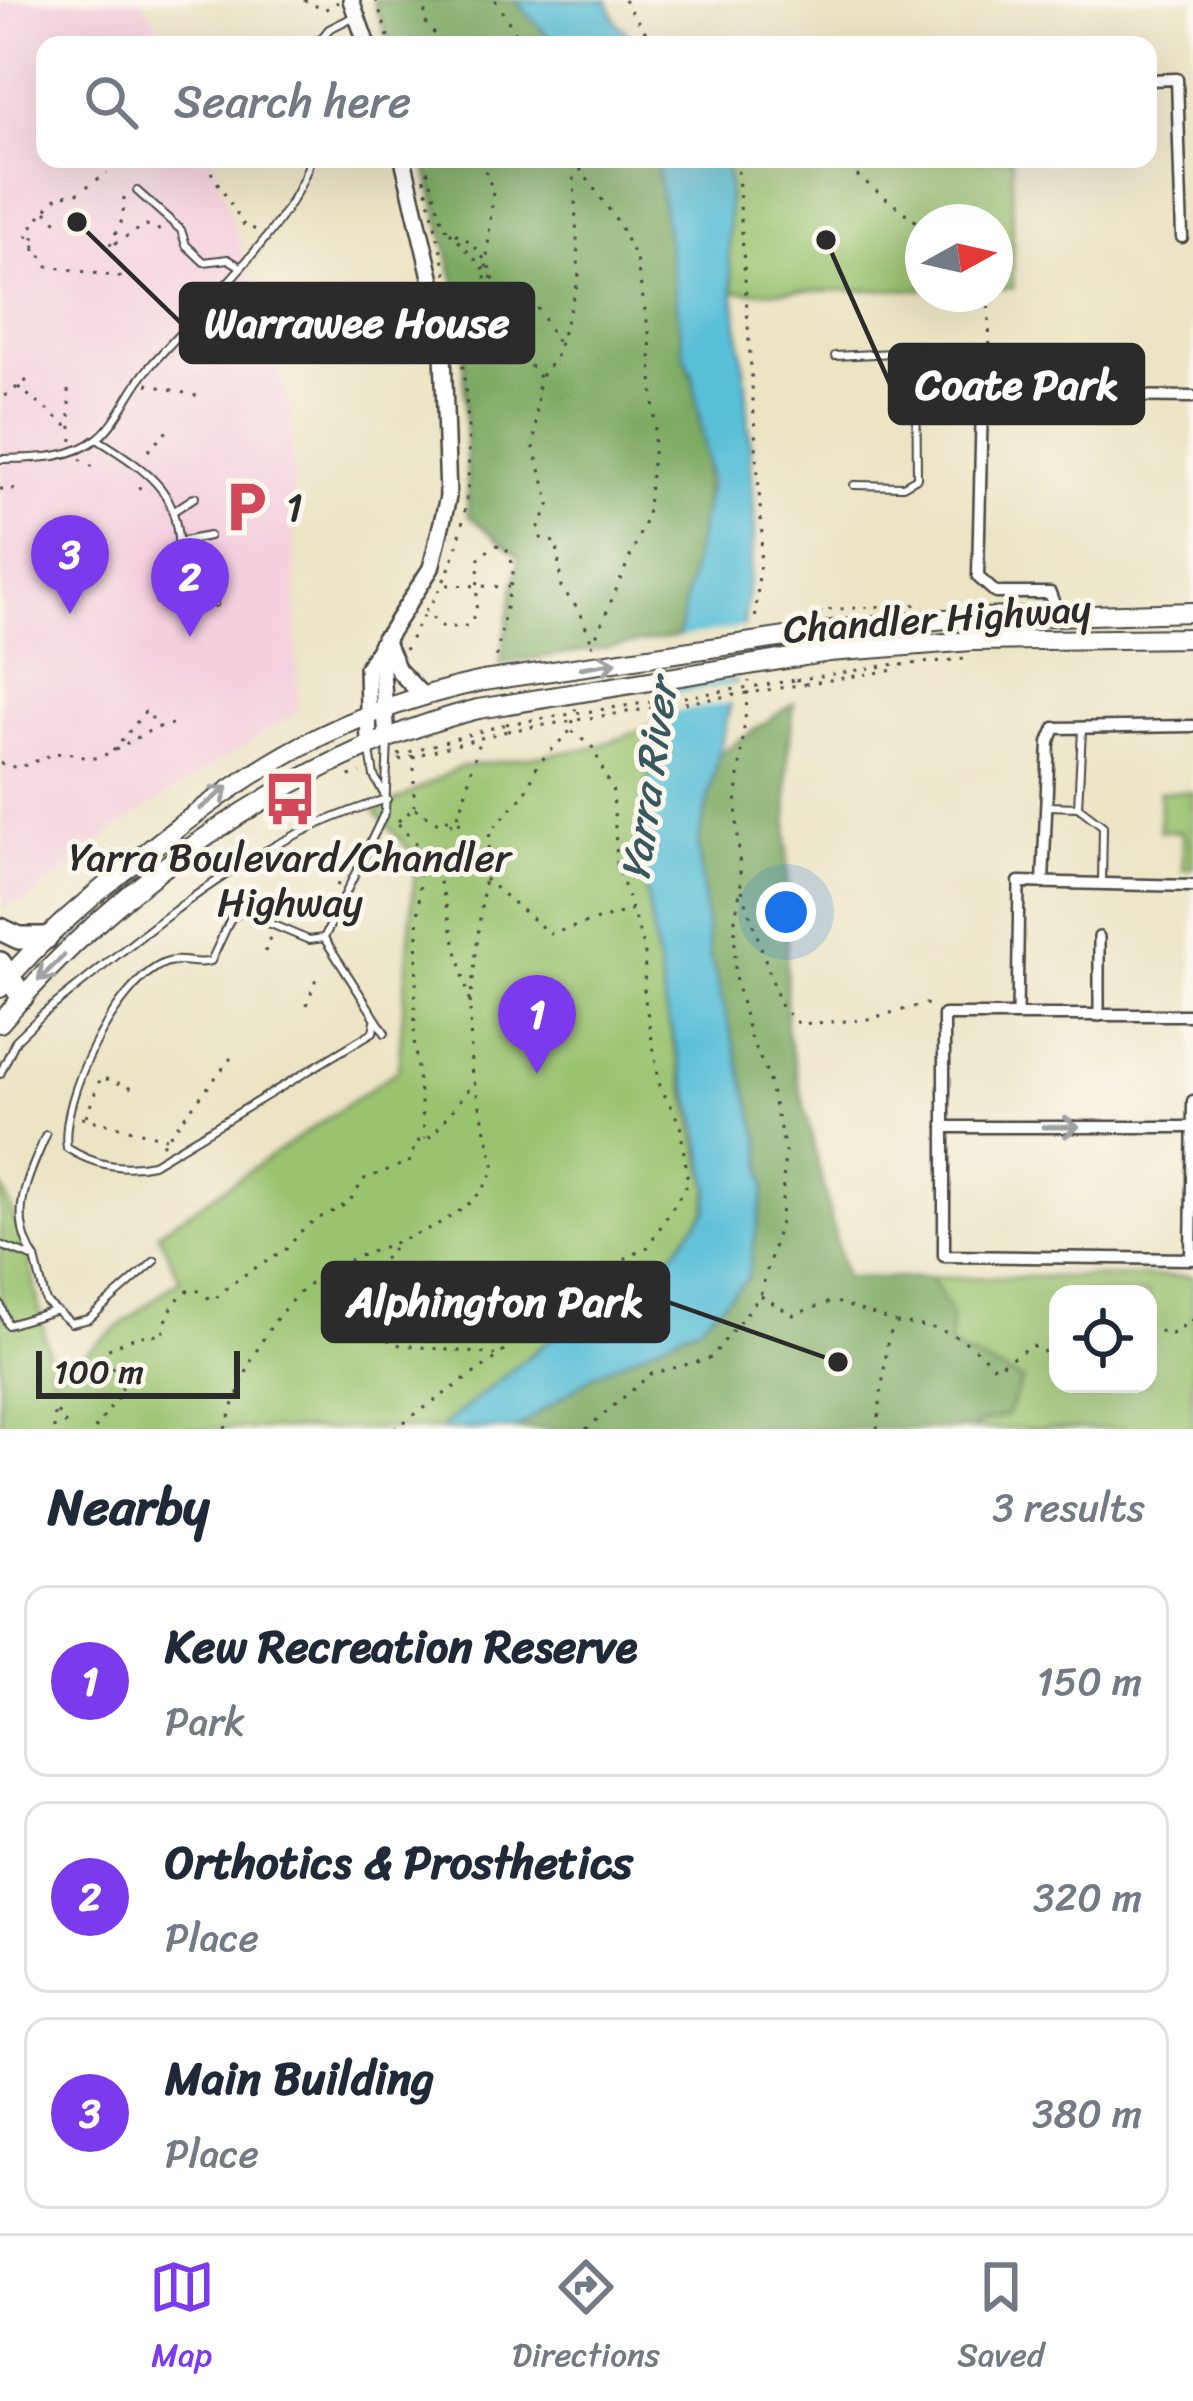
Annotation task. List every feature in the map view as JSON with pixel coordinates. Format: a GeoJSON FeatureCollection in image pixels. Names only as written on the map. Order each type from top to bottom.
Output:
{"type":"FeatureCollection","features":[{"type":"Feature","properties":{"kind":"highway"},"geometry":{"type":"LineString","coordinates":[[0,929],[19,938],[46,938]]}},
{"type":"Feature","properties":{"kind":"highway"},"geometry":{"type":"LineString","coordinates":[[4,975],[22,997]]}},
{"type":"Feature","properties":{"kind":"main road"},"geometry":{"type":"LineString","coordinates":[[378,742],[365,673],[430,568],[448,497],[442,323],[405,168]]}},
{"type":"Feature","properties":{"kind":"main road","name":"Chandler Highway"},"geometry":{"type":"LineString","coordinates":[[4,975],[239,779],[374,711],[422,694],[826,618],[1193,612]]}},
{"type":"Feature","properties":{"kind":"main road","name":"Chandler Highway"},"geometry":{"type":"LineString","coordinates":[[0,1023],[94,928],[193,849],[280,789],[378,742],[478,709],[829,652],[972,641],[1193,638]]}},
{"type":"Feature","properties":{"kind":"main road"},"geometry":{"type":"LineString","coordinates":[[382,639],[398,670],[422,694]]}},
{"type":"Feature","properties":{"kind":"street"},"geometry":{"type":"LineString","coordinates":[[1177,79],[1187,199],[1182,237]]}},
{"type":"Feature","properties":{"kind":"street"},"geometry":{"type":"LineString","coordinates":[[1157,80],[1193,79]]}},
{"type":"Feature","properties":{"kind":"street"},"geometry":{"type":"LineString","coordinates":[[1058,615],[1057,593],[992,592],[977,569],[985,399],[1193,397]]}},
{"type":"Feature","properties":{"kind":"street"},"geometry":{"type":"LineString","coordinates":[[1043,883],[1055,728],[1193,726]]}},
{"type":"Feature","properties":{"kind":"street"},"geometry":{"type":"LineString","coordinates":[[1017,1015],[1018,882],[1193,886]]}},
{"type":"Feature","properties":{"kind":"street"},"geometry":{"type":"LineString","coordinates":[[1099,938],[1099,1016]]}},
{"type":"Feature","properties":{"kind":"street"},"geometry":{"type":"LineString","coordinates":[[1193,1015],[944,1015],[944,1256],[1192,1259],[1193,1100]]}},
{"type":"Feature","properties":{"kind":"street"},"geometry":{"type":"LineString","coordinates":[[944,1127],[1193,1127]]}},
{"type":"Feature","properties":{"kind":"lane"},"geometry":{"type":"LineString","coordinates":[[323,36],[354,8]]}},
{"type":"Feature","properties":{"kind":"lane"},"geometry":{"type":"LineString","coordinates":[[0,459],[76,452],[97,440],[138,382],[300,191],[307,168]]}},
{"type":"Feature","properties":{"kind":"lane"},"geometry":{"type":"LineString","coordinates":[[137,190],[181,230],[186,245],[204,262],[228,259],[238,265]]}},
{"type":"Feature","properties":{"kind":"lane"},"geometry":{"type":"LineString","coordinates":[[835,356],[977,351],[985,399]]}},
{"type":"Feature","properties":{"kind":"lane"},"geometry":{"type":"LineString","coordinates":[[854,485],[903,486],[917,478],[916,353]]}},
{"type":"Feature","properties":{"kind":"lane"},"geometry":{"type":"LineString","coordinates":[[97,440],[151,474],[176,510],[183,598],[159,600]]}},
{"type":"Feature","properties":{"kind":"lane"},"geometry":{"type":"LineString","coordinates":[[176,510],[195,497]]}},
{"type":"Feature","properties":{"kind":"lane"},"geometry":{"type":"LineString","coordinates":[[178,542],[209,536]]}},
{"type":"Feature","properties":{"kind":"lane"},"geometry":{"type":"LineString","coordinates":[[182,588],[216,577],[214,603]]}},
{"type":"Feature","properties":{"kind":"lane"},"geometry":{"type":"LineString","coordinates":[[1078,806],[1082,726]]}},
{"type":"Feature","properties":{"kind":"lane"},"geometry":{"type":"LineString","coordinates":[[324,938],[358,859],[382,820],[386,798],[378,742]]}},
{"type":"Feature","properties":{"kind":"lane"},"geometry":{"type":"LineString","coordinates":[[378,742],[374,776],[386,798]]}},
{"type":"Feature","properties":{"kind":"lane"},"geometry":{"type":"LineString","coordinates":[[0,1074],[16,1040],[44,1013],[237,862],[296,831],[386,798]]}},
{"type":"Feature","properties":{"kind":"lane"},"geometry":{"type":"LineString","coordinates":[[1046,806],[1078,806],[1103,826],[1102,884]]}},
{"type":"Feature","properties":{"kind":"lane"},"geometry":{"type":"LineString","coordinates":[[324,938],[309,940],[242,912],[231,919],[212,961],[161,964],[110,1022],[70,1096],[67,1148],[86,1160],[120,1168],[144,1166],[188,1147],[373,1032],[375,1021]]}},
{"type":"Feature","properties":{"kind":"lane"},"geometry":{"type":"LineString","coordinates":[[324,938],[385,1033]]}},
{"type":"Feature","properties":{"kind":"lane"},"geometry":{"type":"LineString","coordinates":[[46,1135],[21,1198],[20,1222],[46,1302],[71,1323],[89,1319],[154,1261]]}},
{"type":"Feature","properties":{"kind":"lane"},"geometry":{"type":"LineString","coordinates":[[0,1245],[35,1258]]}},
{"type":"Feature","properties":{"kind":"lane"},"geometry":{"type":"LineString","coordinates":[[0,1304],[8,1325],[54,1311]]}},
{"type":"Feature","properties":{"kind":"path"},"geometry":{"type":"LineString","coordinates":[[304,0],[324,10],[341,0]]}},
{"type":"Feature","properties":{"kind":"path"},"geometry":{"type":"LineString","coordinates":[[376,0],[389,36]]}},
{"type":"Feature","properties":{"kind":"path"},"geometry":{"type":"LineString","coordinates":[[429,0],[423,19],[436,36]]}},
{"type":"Feature","properties":{"kind":"path"},"geometry":{"type":"LineString","coordinates":[[496,0],[518,36]]}},
{"type":"Feature","properties":{"kind":"path"},"geometry":{"type":"LineString","coordinates":[[624,0],[648,36]]}},
{"type":"Feature","properties":{"kind":"path"},"geometry":{"type":"LineString","coordinates":[[427,168],[446,229],[493,279]]}},
{"type":"Feature","properties":{"kind":"path"},"geometry":{"type":"LineString","coordinates":[[484,168],[493,191],[482,314],[496,324],[512,326]]}},
{"type":"Feature","properties":{"kind":"path"},"geometry":{"type":"LineString","coordinates":[[539,377],[548,371],[560,346],[579,279],[573,168]]}},
{"type":"Feature","properties":{"kind":"path"},"geometry":{"type":"LineString","coordinates":[[579,168],[618,223],[636,259],[650,338],[655,432],[647,517],[587,664]]}},
{"type":"Feature","properties":{"kind":"path"},"geometry":{"type":"LineString","coordinates":[[738,168],[762,535],[754,632]]}},
{"type":"Feature","properties":{"kind":"path"},"geometry":{"type":"LineString","coordinates":[[845,168],[905,213]]}},
{"type":"Feature","properties":{"kind":"path"},"geometry":{"type":"LineString","coordinates":[[212,172],[245,227],[261,230]]}},
{"type":"Feature","properties":{"kind":"path"},"geometry":{"type":"LineString","coordinates":[[35,251],[33,224],[59,194],[76,194],[107,173]]}},
{"type":"Feature","properties":{"kind":"path"},"geometry":{"type":"LineString","coordinates":[[124,197],[123,218],[109,248],[146,225],[173,238]]}},
{"type":"Feature","properties":{"kind":"path"},"geometry":{"type":"LineString","coordinates":[[45,210],[62,226]]}},
{"type":"Feature","properties":{"kind":"path"},"geometry":{"type":"LineString","coordinates":[[446,229],[471,242],[488,264],[520,353],[539,377],[534,449],[550,503],[538,530],[541,538],[557,543],[561,587],[580,612],[592,645]]}},
{"type":"Feature","properties":{"kind":"path"},"geometry":{"type":"LineString","coordinates":[[27,235],[48,266],[126,278]]}},
{"type":"Feature","properties":{"kind":"path"},"geometry":{"type":"LineString","coordinates":[[501,295],[520,307],[538,309],[560,346]]}},
{"type":"Feature","properties":{"kind":"path"},"geometry":{"type":"LineString","coordinates":[[989,312],[990,359]]}},
{"type":"Feature","properties":{"kind":"path"},"geometry":{"type":"LineString","coordinates":[[5,396],[33,376]]}},
{"type":"Feature","properties":{"kind":"path"},"geometry":{"type":"LineString","coordinates":[[138,382],[197,396]]}},
{"type":"Feature","properties":{"kind":"path"},"geometry":{"type":"LineString","coordinates":[[18,387],[71,429]]}},
{"type":"Feature","properties":{"kind":"path"},"geometry":{"type":"LineString","coordinates":[[68,390],[72,443]]}},
{"type":"Feature","properties":{"kind":"path"},"geometry":{"type":"LineString","coordinates":[[148,452],[168,430]]}},
{"type":"Feature","properties":{"kind":"path"},"geometry":{"type":"LineString","coordinates":[[78,457],[98,470]]}},
{"type":"Feature","properties":{"kind":"path"},"geometry":{"type":"LineString","coordinates":[[405,656],[407,640],[445,585],[465,529],[465,457]]}},
{"type":"Feature","properties":{"kind":"path"},"geometry":{"type":"LineString","coordinates":[[0,489],[21,489]]}},
{"type":"Feature","properties":{"kind":"path"},"geometry":{"type":"LineString","coordinates":[[425,612],[444,628],[467,626],[476,613],[479,557],[496,545],[506,548],[514,559],[495,663]]}},
{"type":"Feature","properties":{"kind":"path"},"geometry":{"type":"LineString","coordinates":[[445,585],[511,587]]}},
{"type":"Feature","properties":{"kind":"path"},"geometry":{"type":"LineString","coordinates":[[826,618],[845,608]]}},
{"type":"Feature","properties":{"kind":"path"},"geometry":{"type":"LineString","coordinates":[[479,741],[464,808],[450,821],[430,821],[415,808],[414,752],[506,728],[796,680],[976,657]]}},
{"type":"Feature","properties":{"kind":"path"},"geometry":{"type":"LineString","coordinates":[[586,1429],[651,1374],[711,1358],[760,1296],[781,1220],[784,1150],[767,1073],[751,1040],[735,977],[741,887],[736,805],[751,666]]}},
{"type":"Feature","properties":{"kind":"path"},"geometry":{"type":"LineString","coordinates":[[506,728],[848,674]]}},
{"type":"Feature","properties":{"kind":"path"},"geometry":{"type":"LineString","coordinates":[[225,1429],[259,1342],[277,1314],[317,1278],[358,1256],[428,1230],[491,1177],[496,1155],[474,1082],[470,1004],[484,878],[497,820],[525,794],[538,764],[571,730],[578,699]]}},
{"type":"Feature","properties":{"kind":"path"},"geometry":{"type":"LineString","coordinates":[[113,751],[146,712],[152,713],[153,726]]}},
{"type":"Feature","properties":{"kind":"path"},"geometry":{"type":"LineString","coordinates":[[0,763],[31,766],[62,752],[94,758],[153,726],[175,724],[176,718]]}},
{"type":"Feature","properties":{"kind":"path"},"geometry":{"type":"LineString","coordinates":[[394,1429],[499,1355],[532,1323],[581,1296],[622,1260],[647,1247],[688,1183],[680,1124],[660,1086],[644,994],[645,951],[617,864],[609,780],[593,748],[571,730]]}},
{"type":"Feature","properties":{"kind":"path"},"geometry":{"type":"LineString","coordinates":[[62,742],[62,752]]}},
{"type":"Feature","properties":{"kind":"path"},"geometry":{"type":"LineString","coordinates":[[415,808],[398,823],[421,848],[441,885],[470,1004]]}},
{"type":"Feature","properties":{"kind":"path"},"geometry":{"type":"LineString","coordinates":[[450,821],[453,827],[467,817]]}},
{"type":"Feature","properties":{"kind":"path"},"geometry":{"type":"LineString","coordinates":[[334,896],[346,860],[363,835]]}},
{"type":"Feature","properties":{"kind":"path"},"geometry":{"type":"LineString","coordinates":[[421,848],[414,1040],[425,1141]]}},
{"type":"Feature","properties":{"kind":"path"},"geometry":{"type":"LineString","coordinates":[[484,878],[550,934],[634,909]]}},
{"type":"Feature","properties":{"kind":"path"},"geometry":{"type":"LineString","coordinates":[[741,887],[782,1007],[799,1024],[864,1020],[926,1004],[944,1015]]}},
{"type":"Feature","properties":{"kind":"path"},"geometry":{"type":"LineString","coordinates":[[265,952],[277,925]]}},
{"type":"Feature","properties":{"kind":"path"},"geometry":{"type":"LineString","coordinates":[[307,1005],[316,978]]}},
{"type":"Feature","properties":{"kind":"path"},"geometry":{"type":"LineString","coordinates":[[144,1166],[235,1053]]}},
{"type":"Feature","properties":{"kind":"path"},"geometry":{"type":"LineString","coordinates":[[86,1119],[101,1077],[133,1088]]}},
{"type":"Feature","properties":{"kind":"path"},"geometry":{"type":"LineString","coordinates":[[95,1429],[122,1392],[122,1378],[107,1360],[106,1350],[138,1336],[163,1335],[166,1318],[186,1291],[194,1288],[213,1300],[243,1270],[285,1251],[305,1227],[336,1215],[355,1198],[362,1180],[411,1160],[416,1142],[425,1141],[474,1082]]}},
{"type":"Feature","properties":{"kind":"path"},"geometry":{"type":"LineString","coordinates":[[67,1114],[168,1138]]}},
{"type":"Feature","properties":{"kind":"path"},"geometry":{"type":"LineString","coordinates":[[394,1246],[369,1276],[364,1293],[376,1329],[393,1344],[499,1355]]}},
{"type":"Feature","properties":{"kind":"path"},"geometry":{"type":"LineString","coordinates":[[760,1296],[793,1316],[833,1301],[897,1323],[952,1331],[969,1340],[995,1368],[1031,1346],[1041,1348],[1049,1359]]}},
{"type":"Feature","properties":{"kind":"path"},"geometry":{"type":"LineString","coordinates":[[1157,1330],[1172,1334],[1193,1319]]}},
{"type":"Feature","properties":{"kind":"path"},"geometry":{"type":"LineString","coordinates":[[877,1429],[888,1337],[897,1323]]}},
{"type":"Feature","properties":{"kind":"path"},"geometry":{"type":"LineString","coordinates":[[54,1429],[55,1409],[69,1429]]}},
{"type":"Feature","properties":{"kind":"shaded area"},"geometry":{"type":"Polygon","coordinates":[[[0,0],[140,0],[167,36],[36,36],[36,168],[216,168],[291,410],[298,711],[118,827],[27,901],[3,907],[0,0]]]}},
{"type":"Feature","properties":{"kind":"green space"},"geometry":{"type":"Polygon","coordinates":[[[373,0],[515,0],[548,36],[386,36],[373,0]]]}},
{"type":"Feature","properties":{"kind":"green space"},"geometry":{"type":"Polygon","coordinates":[[[426,168],[659,168],[684,353],[696,389],[706,460],[702,529],[682,636],[500,664],[519,557],[468,515],[462,311],[426,168]]]}},
{"type":"Feature","properties":{"kind":"green space"},"geometry":{"type":"Polygon","coordinates":[[[725,168],[1012,168],[1012,204],[905,204],[905,289],[735,292],[725,168]]]}},
{"type":"Feature","properties":{"kind":"green space"},"geometry":{"type":"Polygon","coordinates":[[[794,703],[788,754],[786,1028],[845,1278],[931,1278],[951,1314],[950,1347],[1022,1380],[1007,1415],[975,1424],[977,1429],[516,1429],[594,1375],[700,1324],[747,1279],[765,1187],[760,1140],[709,953],[698,843],[719,754],[794,703]]]}},
{"type":"Feature","properties":{"kind":"green space"},"geometry":{"type":"Polygon","coordinates":[[[658,724],[637,837],[666,1012],[709,1188],[706,1210],[674,1252],[543,1345],[439,1429],[0,1429],[0,1182],[29,1256],[53,1378],[180,1279],[158,1233],[398,1070],[416,857],[375,812],[460,767],[593,748],[658,724]]]}},
{"type":"Feature","properties":{"kind":"green space"},"geometry":{"type":"Polygon","coordinates":[[[1160,792],[1193,792],[1193,868],[1183,869],[1183,832],[1160,831],[1160,792]]]}},
{"type":"Feature","properties":{"kind":"green space"},"geometry":{"type":"Polygon","coordinates":[[[1193,1276],[1193,1429],[516,1429],[700,1324],[747,1279],[1193,1276]]]}},
{"type":"Feature","properties":{"kind":"water"},"geometry":{"type":"Polygon","coordinates":[[[515,0],[607,0],[616,22],[631,36],[548,36],[515,0]]]}},
{"type":"Feature","properties":{"kind":"water"},"geometry":{"type":"Polygon","coordinates":[[[657,168],[725,168],[755,526],[739,667],[698,843],[709,953],[760,1140],[765,1187],[747,1279],[700,1324],[594,1375],[516,1429],[439,1429],[543,1345],[674,1252],[707,1210],[709,1188],[698,1126],[666,1012],[637,837],[710,482],[693,376],[684,353],[657,168]]]}},
{"type":"Feature","properties":{"kind":"pier"},"geometry":{"type":"Polygon","coordinates":[[[751,626],[743,678],[661,690],[675,638],[751,626]]]}},
{"type":"Feature","properties":{"kind":"pier"},"geometry":{"type":"Polygon","coordinates":[[[741,683],[737,702],[654,715],[659,696],[741,683]]]}},
{"type":"Feature","properties":{"kind":"place","name":"Warrawee House"},"geometry":{"type":"Point","coordinates":[77,222]}},
{"type":"Feature","properties":{"kind":"place","name":"Coate Park"},"geometry":{"type":"Point","coordinates":[826,240]}},
{"type":"Feature","properties":{"kind":"place","name":"1"},"geometry":{"type":"Point","coordinates":[246,507]}},
{"type":"Feature","properties":{"kind":"place","name":"Main Building"},"geometry":{"type":"Point","coordinates":[70,614]}},
{"type":"Feature","properties":{"kind":"place","name":"Orthotics & Prosthetics"},"geometry":{"type":"Point","coordinates":[190,637]}},
{"type":"Feature","properties":{"kind":"place","name":"Yarra Boulevard/Chandler Highway"},"geometry":{"type":"Point","coordinates":[290,799]}},
{"type":"Feature","properties":{"kind":"place","name":"Kew Recreation Reserve"},"geometry":{"type":"Point","coordinates":[537,1074]}},
{"type":"Feature","properties":{"kind":"place","name":"Alphington Park"},"geometry":{"type":"Point","coordinates":[838,1362]}},
{"type":"Feature","properties":{"kind":"water label","name":"Yarra River"},"geometry":{"type":"Point","coordinates":[648,780]}}]}
